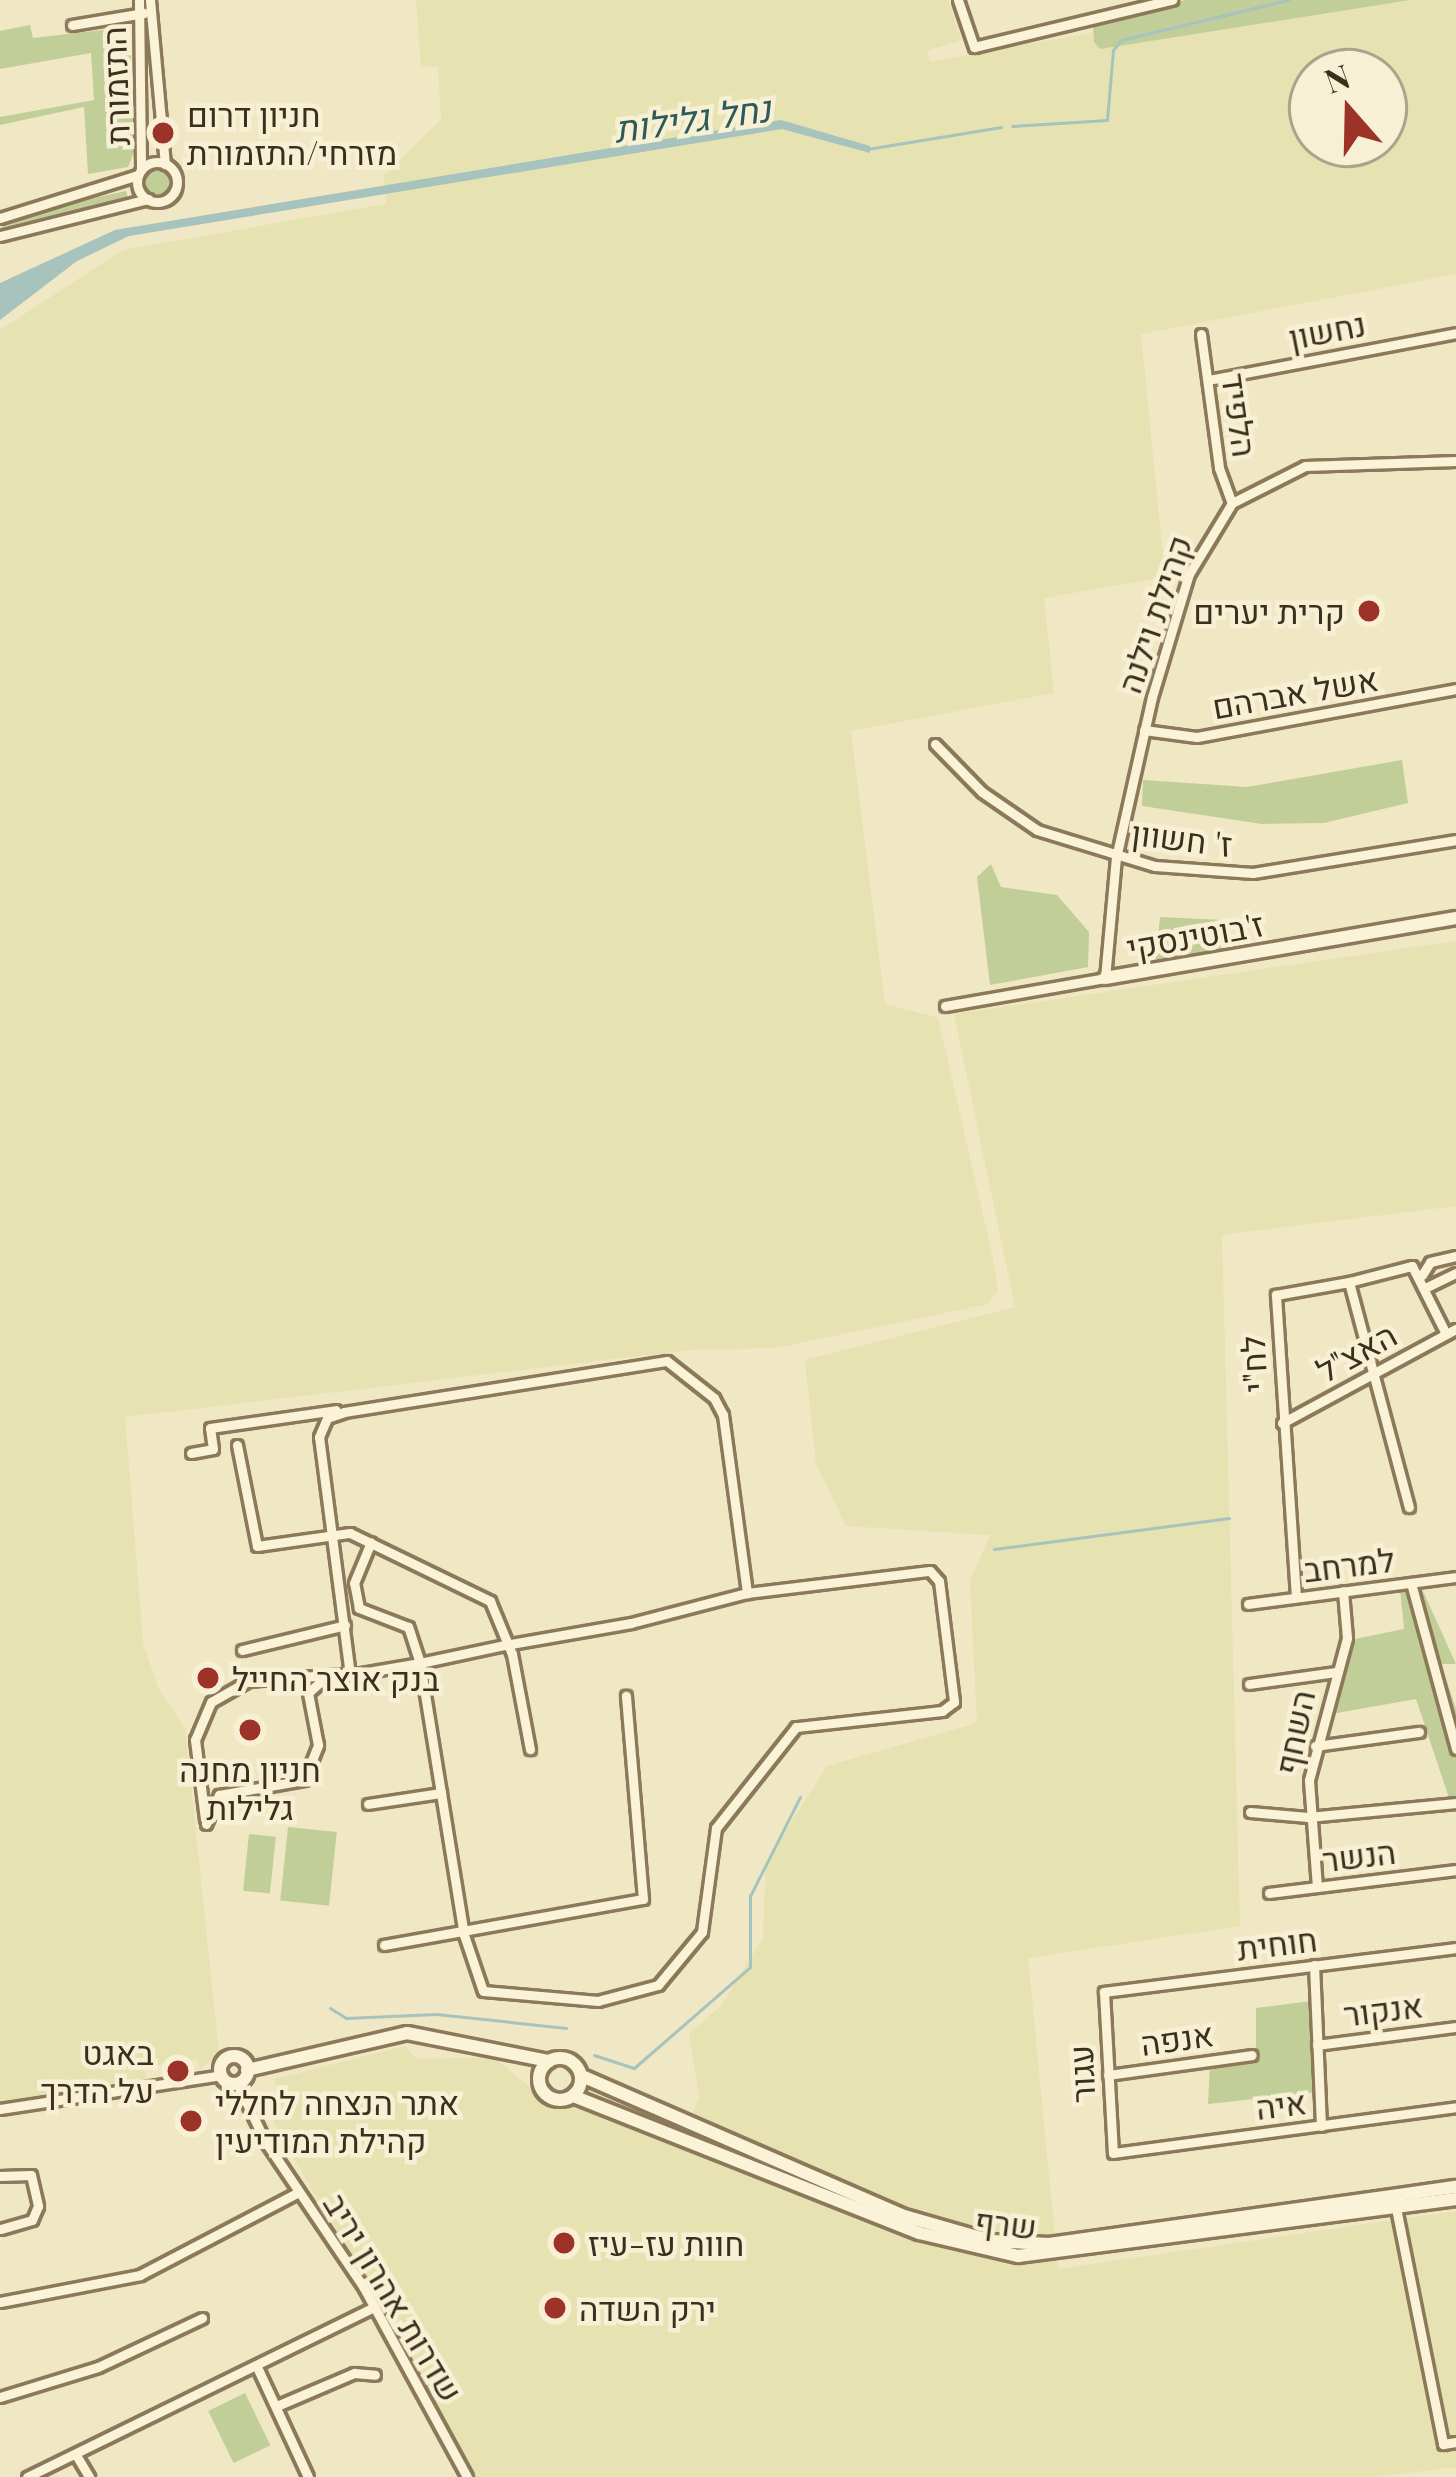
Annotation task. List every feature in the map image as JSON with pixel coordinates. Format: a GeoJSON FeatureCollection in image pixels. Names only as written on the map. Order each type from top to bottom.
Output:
{"type":"FeatureCollection","features":[{"type":"Feature","properties":{"kind":"street","name":"התזמורת"},"geometry":{"type":"LineString","coordinates":[[139,0],[145,13],[165,164]]}},
{"type":"Feature","properties":{"kind":"street","name":"התזמורת"},"geometry":{"type":"LineString","coordinates":[[139,172],[145,13],[150,0]]}},
{"type":"Feature","properties":{"kind":"street"},"geometry":{"type":"LineString","coordinates":[[958,0],[978,47],[1172,0]]}},
{"type":"Feature","properties":{"kind":"street"},"geometry":{"type":"LineString","coordinates":[[72,25],[145,13]]}},
{"type":"Feature","properties":{"kind":"street"},"geometry":{"type":"LineString","coordinates":[[0,218],[165,164],[174,172],[174,191],[0,236]]}},
{"type":"Feature","properties":{"kind":"street"},"geometry":{"type":"LineString","coordinates":[[139,172],[148,200]]}},
{"type":"Feature","properties":{"kind":"street","name":"נחשון"},"geometry":{"type":"LineString","coordinates":[[1208,380],[1456,333]]}},
{"type":"Feature","properties":{"kind":"street","name":"הלפיד"},"geometry":{"type":"LineString","coordinates":[[1201,334],[1219,468],[1232,502]]}},
{"type":"Feature","properties":{"kind":"street"},"geometry":{"type":"LineString","coordinates":[[1232,502],[1305,466],[1456,460]]}},
{"type":"Feature","properties":{"kind":"street","name":"קהילת וילנה"},"geometry":{"type":"LineString","coordinates":[[1105,978],[1117,858],[1144,730],[1189,574],[1232,502]]}},
{"type":"Feature","properties":{"kind":"street","name":"אשל אברהם"},"geometry":{"type":"LineString","coordinates":[[1144,730],[1197,737],[1456,689]]}},
{"type":"Feature","properties":{"kind":"street","name":"ז' חשוון"},"geometry":{"type":"LineString","coordinates":[[935,744],[1006,813],[1117,858],[1253,873],[1456,841]]}},
{"type":"Feature","properties":{"kind":"street","name":"ז'בוטינסקי"},"geometry":{"type":"LineString","coordinates":[[945,1006],[1456,918]]}},
{"type":"Feature","properties":{"kind":"street"},"geometry":{"type":"LineString","coordinates":[[1422,1275],[1430,1262],[1456,1256]]}},
{"type":"Feature","properties":{"kind":"street"},"geometry":{"type":"LineString","coordinates":[[1409,1507],[1349,1282],[1412,1266],[1422,1275],[1451,1331]]}},
{"type":"Feature","properties":{"kind":"street"},"geometry":{"type":"LineString","coordinates":[[1426,1286],[1456,1274]]}},
{"type":"Feature","properties":{"kind":"street","name":"לח\"י"},"geometry":{"type":"LineString","coordinates":[[1296,1598],[1276,1295],[1349,1282]]}},
{"type":"Feature","properties":{"kind":"street","name":"האצ\"ל"},"geometry":{"type":"LineString","coordinates":[[1282,1423],[1451,1331]]}},
{"type":"Feature","properties":{"kind":"street"},"geometry":{"type":"LineString","coordinates":[[191,1453],[213,1449],[210,1428],[398,1405],[667,1361],[715,1398],[723,1415],[747,1593]]}},
{"type":"Feature","properties":{"kind":"street"},"geometry":{"type":"LineString","coordinates":[[350,1675],[323,1423],[398,1405]]}},
{"type":"Feature","properties":{"kind":"street"},"geometry":{"type":"LineString","coordinates":[[238,1445],[254,1544],[332,1534],[371,1542],[479,1589],[505,1645],[530,1749]]}},
{"type":"Feature","properties":{"kind":"street"},"geometry":{"type":"LineString","coordinates":[[284,1674],[308,1693],[315,1755],[300,1782],[219,1795],[206,1824],[195,1740],[203,1714],[228,1689],[284,1674],[350,1675],[420,1663],[747,1593],[930,1571],[939,1581],[954,1702],[942,1711],[796,1727],[716,1828],[702,1932],[688,1958],[646,1991],[598,2001],[483,1990],[464,1935],[420,1663],[408,1627],[359,1608],[354,1583],[371,1542]]}},
{"type":"Feature","properties":{"kind":"street","name":"למרחב"},"geometry":{"type":"LineString","coordinates":[[1248,1604],[1456,1577]]}},
{"type":"Feature","properties":{"kind":"street"},"geometry":{"type":"LineString","coordinates":[[1411,1583],[1456,1749]]}},
{"type":"Feature","properties":{"kind":"street","name":"השחף"},"geometry":{"type":"LineString","coordinates":[[1317,1887],[1308,1817],[1315,1746],[1350,1622],[1343,1592]]}},
{"type":"Feature","properties":{"kind":"street"},"geometry":{"type":"LineString","coordinates":[[242,1650],[345,1625]]}},
{"type":"Feature","properties":{"kind":"street"},"geometry":{"type":"LineString","coordinates":[[1249,1684],[1335,1672]]}},
{"type":"Feature","properties":{"kind":"street"},"geometry":{"type":"LineString","coordinates":[[308,1693],[350,1675]]}},
{"type":"Feature","properties":{"kind":"street"},"geometry":{"type":"LineString","coordinates":[[384,1945],[464,1935],[643,1898],[626,1696]]}},
{"type":"Feature","properties":{"kind":"street"},"geometry":{"type":"LineString","coordinates":[[1315,1746],[1419,1732]]}},
{"type":"Feature","properties":{"kind":"street"},"geometry":{"type":"LineString","coordinates":[[368,1804],[441,1793]]}},
{"type":"Feature","properties":{"kind":"street"},"geometry":{"type":"LineString","coordinates":[[1250,1812],[1308,1817],[1456,1803]]}},
{"type":"Feature","properties":{"kind":"street","name":"הנשר"},"geometry":{"type":"LineString","coordinates":[[1269,1893],[1456,1870]]}},
{"type":"Feature","properties":{"kind":"street","name":"חוחית"},"geometry":{"type":"LineString","coordinates":[[1104,1992],[1456,1948]]}},
{"type":"Feature","properties":{"kind":"street"},"geometry":{"type":"LineString","coordinates":[[1314,1965],[1321,2126]]}},
{"type":"Feature","properties":{"kind":"street","name":"עגור"},"geometry":{"type":"LineString","coordinates":[[1104,1992],[1113,2153]]}},
{"type":"Feature","properties":{"kind":"street","name":"אנקור"},"geometry":{"type":"LineString","coordinates":[[1317,2045],[1456,2027]]}},
{"type":"Feature","properties":{"kind":"street"},"geometry":{"type":"LineString","coordinates":[[0,2109],[221,2075],[237,2084],[248,2071],[407,2033],[513,2052],[549,2061],[569,2060],[582,2076],[573,2096],[553,2098],[513,2052]]}},
{"type":"Feature","properties":{"kind":"street","name":"אנפה"},"geometry":{"type":"LineString","coordinates":[[1108,2075],[1252,2055]]}},
{"type":"Feature","properties":{"kind":"street"},"geometry":{"type":"LineString","coordinates":[[221,2075],[232,2056],[248,2071]]}},
{"type":"Feature","properties":{"kind":"street"},"geometry":{"type":"LineString","coordinates":[[539,2080],[549,2061]]}},
{"type":"Feature","properties":{"kind":"street","name":"שרף"},"geometry":{"type":"LineString","coordinates":[[582,2076],[901,2215],[991,2241],[1049,2244],[1456,2187]]}},
{"type":"Feature","properties":{"kind":"street","name":"שדרות אהרון יריב"},"geometry":{"type":"LineString","coordinates":[[237,2084],[299,2192],[374,2307],[467,2477]]}},
{"type":"Feature","properties":{"kind":"street","name":"שרף"},"geometry":{"type":"LineString","coordinates":[[573,2096],[919,2233],[1005,2254],[1073,2254],[1456,2199]]}},
{"type":"Feature","properties":{"kind":"street","name":"איה"},"geometry":{"type":"LineString","coordinates":[[1113,2153],[1456,2107]]}},
{"type":"Feature","properties":{"kind":"street"},"geometry":{"type":"LineString","coordinates":[[0,2176],[31,2175],[38,2206],[32,2220],[0,2229]]}},
{"type":"Feature","properties":{"kind":"street"},"geometry":{"type":"LineString","coordinates":[[0,2302],[140,2276],[214,2243],[299,2192]]}},
{"type":"Feature","properties":{"kind":"street"},"geometry":{"type":"LineString","coordinates":[[1396,2208],[1443,2444],[1456,2442]]}},
{"type":"Feature","properties":{"kind":"street"},"geometry":{"type":"LineString","coordinates":[[27,2477],[374,2307]]}},
{"type":"Feature","properties":{"kind":"street"},"geometry":{"type":"LineString","coordinates":[[0,2397],[98,2367],[202,2318]]}},
{"type":"Feature","properties":{"kind":"street"},"geometry":{"type":"LineString","coordinates":[[256,2367],[279,2405],[308,2477]]}},
{"type":"Feature","properties":{"kind":"street"},"geometry":{"type":"LineString","coordinates":[[279,2405],[354,2373],[376,2375]]}},
{"type":"Feature","properties":{"kind":"street"},"geometry":{"type":"LineString","coordinates":[[76,2455],[88,2477]]}},
{"type":"Feature","properties":{"kind":"shaded area"},"geometry":{"type":"Polygon","coordinates":[[[416,0],[948,0],[961,40],[927,51],[930,62],[1272,0],[1456,0],[1456,274],[1141,334],[1165,577],[1044,598],[1054,693],[851,731],[885,1004],[938,1018],[993,1259],[998,1291],[988,1304],[776,1348],[690,1350],[125,1417],[143,1643],[159,1690],[185,1728],[219,2053],[200,2070],[198,2060],[145,2067],[146,2081],[0,2103],[0,330],[123,250],[386,204],[384,175],[441,120],[438,66],[421,67],[416,0]]]}},
{"type":"Feature","properties":{"kind":"shaded area"},"geometry":{"type":"Polygon","coordinates":[[[1456,941],[1456,1206],[1222,1235],[1240,1926],[1028,1958],[1058,2269],[1456,2211],[1456,2467],[1375,2477],[475,2477],[274,2123],[275,2079],[405,2046],[417,2059],[494,2057],[547,2102],[585,2103],[684,2142],[699,2096],[689,2033],[721,2006],[763,1938],[766,1862],[827,1766],[977,1723],[970,1581],[990,1535],[846,1526],[816,1464],[805,1360],[1015,1307],[954,1014],[1456,941]]]}},
{"type":"Feature","properties":{"kind":"green space"},"geometry":{"type":"Polygon","coordinates":[[[1185,0],[1410,0],[1100,49],[1094,42],[1093,26],[1185,0]]]}},
{"type":"Feature","properties":{"kind":"green space"},"geometry":{"type":"Polygon","coordinates":[[[30,25],[33,38],[129,27],[136,147],[128,167],[88,174],[84,107],[0,125],[0,117],[94,100],[91,53],[0,69],[0,31],[30,25]]]}},
{"type":"Feature","properties":{"kind":"green space"},"geometry":{"type":"Polygon","coordinates":[[[157,168],[167,172],[171,182],[167,192],[157,196],[147,192],[143,182],[147,172],[157,168]]]}},
{"type":"Feature","properties":{"kind":"green space"},"geometry":{"type":"Polygon","coordinates":[[[126,191],[128,198],[0,228],[24,213],[126,191]]]}},
{"type":"Feature","properties":{"kind":"green space"},"geometry":{"type":"Polygon","coordinates":[[[1402,760],[1408,803],[1324,823],[1262,824],[1142,806],[1143,780],[1247,787],[1402,760]]]}},
{"type":"Feature","properties":{"kind":"green space"},"geometry":{"type":"Polygon","coordinates":[[[991,864],[1001,887],[1057,895],[1089,932],[1088,967],[990,985],[977,877],[991,864]]]}},
{"type":"Feature","properties":{"kind":"green space"},"geometry":{"type":"Polygon","coordinates":[[[1160,917],[1222,920],[1226,953],[1155,965],[1160,917]]]}},
{"type":"Feature","properties":{"kind":"green space"},"geometry":{"type":"Polygon","coordinates":[[[1400,1588],[1423,1591],[1456,1664],[1441,1664],[1456,1709],[1456,1798],[1449,1798],[1416,1699],[1331,1714],[1355,1639],[1404,1629],[1400,1588]]]}},
{"type":"Feature","properties":{"kind":"green space"},"geometry":{"type":"Polygon","coordinates":[[[288,1827],[337,1832],[329,1906],[280,1901],[288,1827]]]}},
{"type":"Feature","properties":{"kind":"green space"},"geometry":{"type":"Polygon","coordinates":[[[249,1834],[276,1837],[270,1894],[243,1891],[249,1834]]]}},
{"type":"Feature","properties":{"kind":"green space"},"geometry":{"type":"Polygon","coordinates":[[[1312,2001],[1316,2092],[1208,2104],[1210,2064],[1256,2057],[1256,2008],[1312,2001]]]}},
{"type":"Feature","properties":{"kind":"green space"},"geometry":{"type":"Polygon","coordinates":[[[245,2393],[270,2445],[234,2463],[208,2411],[245,2393]]]}},
{"type":"Feature","properties":{"kind":"water"},"geometry":{"type":"Polygon","coordinates":[[[781,120],[870,146],[870,153],[782,129],[129,236],[77,261],[0,320],[0,283],[115,230],[781,120]]]}},
{"type":"Feature","properties":{"kind":"waterway","name":"נחל גלילות"},"geometry":{"type":"LineString","coordinates":[[1012,126],[1107,120],[1113,50],[1121,40],[1288,0]]}},
{"type":"Feature","properties":{"kind":"waterway","name":"נחל גלילות"},"geometry":{"type":"LineString","coordinates":[[867,149],[1001,127]]}},
{"type":"Feature","properties":{"kind":"waterway"},"geometry":{"type":"LineString","coordinates":[[994,1549],[1229,1518]]}},
{"type":"Feature","properties":{"kind":"waterway"},"geometry":{"type":"LineString","coordinates":[[594,2055],[634,2068],[750,1967],[750,1896],[800,1797]]}},
{"type":"Feature","properties":{"kind":"waterway"},"geometry":{"type":"LineString","coordinates":[[330,2008],[346,2018],[436,2014],[566,2028]]}},
{"type":"Feature","properties":{"kind":"place","name":"חניון דרום מזרחי/התזמורת"},"geometry":{"type":"Point","coordinates":[163,133]}},
{"type":"Feature","properties":{"kind":"place","name":"קרית יערים"},"geometry":{"type":"Point","coordinates":[1369,611]}},
{"type":"Feature","properties":{"kind":"place","name":"בנק אוצר החייל"},"geometry":{"type":"Point","coordinates":[208,1678]}},
{"type":"Feature","properties":{"kind":"place","name":"חניון מחנה גלילות"},"geometry":{"type":"Point","coordinates":[250,1730]}},
{"type":"Feature","properties":{"kind":"place","name":"באגט על הדרך"},"geometry":{"type":"Point","coordinates":[178,2071]}},
{"type":"Feature","properties":{"kind":"place","name":"אתר הנצחה לחללי קהילת המודיעין"},"geometry":{"type":"Point","coordinates":[191,2121]}},
{"type":"Feature","properties":{"kind":"place","name":"חוות עז-עיז"},"geometry":{"type":"Point","coordinates":[564,2243]}},
{"type":"Feature","properties":{"kind":"place","name":"ירק השדה"},"geometry":{"type":"Point","coordinates":[555,2308]}}]}
